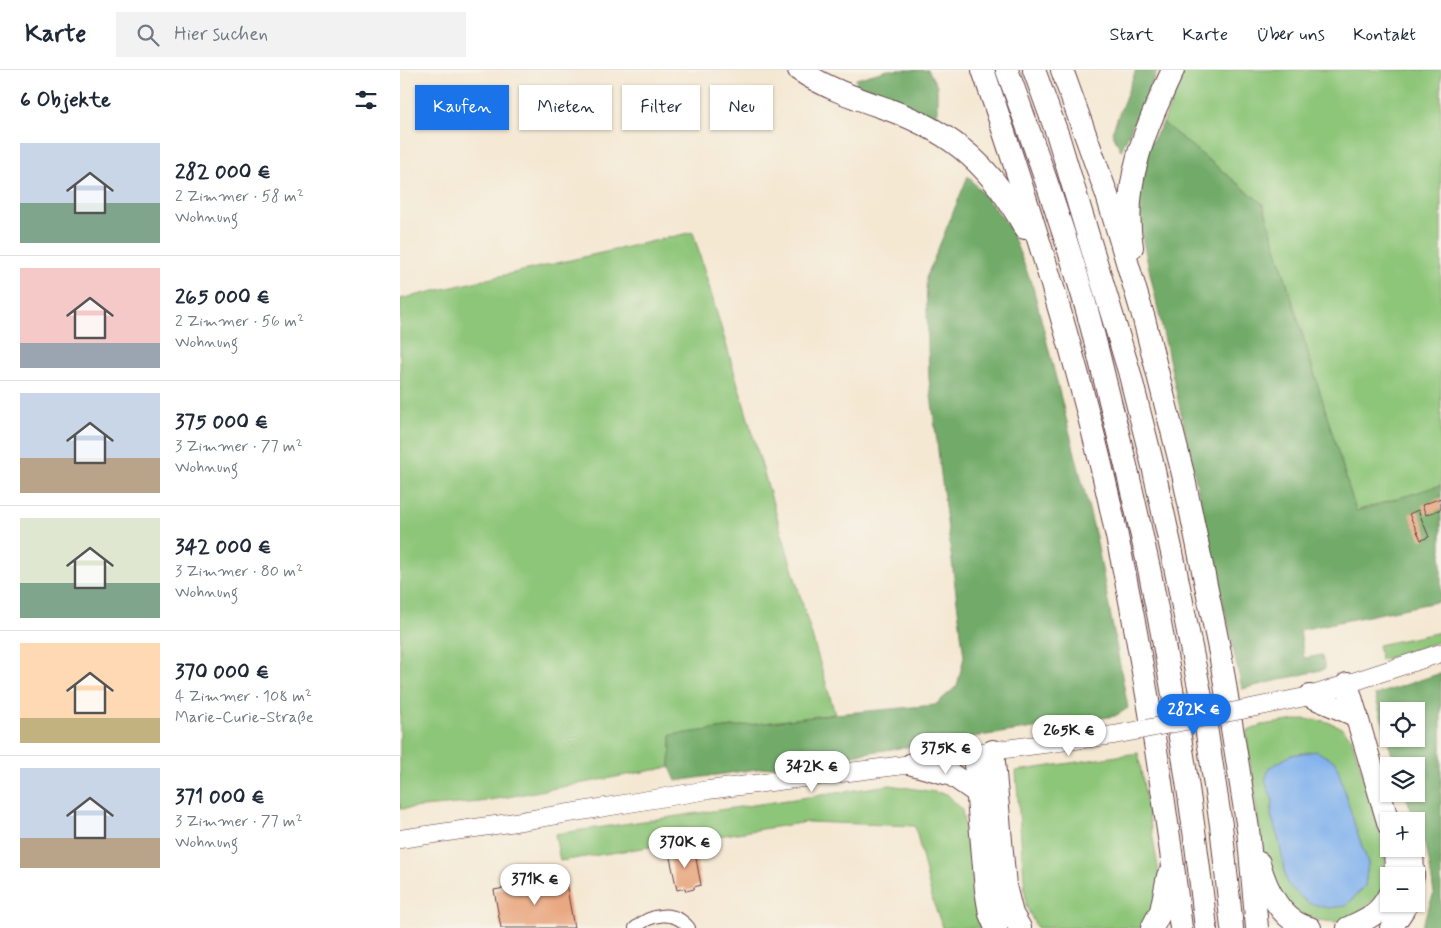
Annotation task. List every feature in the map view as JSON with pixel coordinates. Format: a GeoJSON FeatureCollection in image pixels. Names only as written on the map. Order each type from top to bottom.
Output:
{"type":"FeatureCollection","features":[{"type":"Feature","properties":{"kind":"highway"},"geometry":{"type":"LineString","coordinates":[[800,70],[833,89],[910,118],[950,139],[999,185],[1012,204],[1046,266]]}},
{"type":"Feature","properties":{"kind":"highway"},"geometry":{"type":"LineString","coordinates":[[983,70],[1012,154],[1080,385],[1122,559],[1140,652],[1170,843],[1181,928]]}},
{"type":"Feature","properties":{"kind":"highway"},"geometry":{"type":"LineString","coordinates":[[1007,70],[1043,170],[1082,293],[1137,506],[1165,650],[1186,778],[1206,928]]}},
{"type":"Feature","properties":{"kind":"highway"},"geometry":{"type":"LineString","coordinates":[[1034,70],[1058,136],[1129,371],[1174,562],[1204,717],[1221,825],[1232,928]]}},
{"type":"Feature","properties":{"kind":"highway"},"geometry":{"type":"LineString","coordinates":[[1062,70],[1107,195],[1144,319],[1183,474],[1218,644],[1248,829],[1256,928]]}},
{"type":"Feature","properties":{"kind":"highway"},"geometry":{"type":"LineString","coordinates":[[1144,319],[1130,235],[1130,209],[1134,170],[1144,133],[1173,70]]}},
{"type":"Feature","properties":{"kind":"highway"},"geometry":{"type":"LineString","coordinates":[[1058,136],[1087,187],[1144,319]]}},
{"type":"Feature","properties":{"kind":"highway"},"geometry":{"type":"LineString","coordinates":[[1353,682],[1357,716],[1385,812]]}},
{"type":"Feature","properties":{"kind":"highway"},"geometry":{"type":"LineString","coordinates":[[1353,682],[1382,757]]}},
{"type":"Feature","properties":{"kind":"highway"},"geometry":{"type":"LineString","coordinates":[[1310,696],[1357,716]]}},
{"type":"Feature","properties":{"kind":"highway"},"geometry":{"type":"LineString","coordinates":[[984,752],[978,793],[986,890],[990,914],[996,928]]}},
{"type":"Feature","properties":{"kind":"highway"},"geometry":{"type":"LineString","coordinates":[[984,752],[1007,894],[1012,914],[1020,928]]}},
{"type":"Feature","properties":{"kind":"highway"},"geometry":{"type":"LineString","coordinates":[[912,764],[952,775],[978,793]]}},
{"type":"Feature","properties":{"kind":"highway"},"geometry":{"type":"LineString","coordinates":[[1248,829],[1264,880],[1272,896],[1291,919],[1310,928]]}},
{"type":"Feature","properties":{"kind":"highway"},"geometry":{"type":"LineString","coordinates":[[1152,928],[1161,911],[1165,897],[1170,843]]}},
{"type":"Feature","properties":{"kind":"highway"},"geometry":{"type":"LineString","coordinates":[[1348,928],[1365,920],[1380,909]]}},
{"type":"Feature","properties":{"kind":"highway"},"geometry":{"type":"LineString","coordinates":[[1391,928],[1402,912]]}},
{"type":"Feature","properties":{"kind":"main road"},"geometry":{"type":"LineString","coordinates":[[400,839],[708,790],[912,764],[984,752],[1114,735],[1310,696],[1441,653]]}},
{"type":"Feature","properties":{"kind":"street"},"geometry":{"type":"LineString","coordinates":[[635,928],[653,916],[665,915],[676,918],[689,928]]}},
{"type":"Feature","properties":{"kind":"green space"},"geometry":{"type":"Polygon","coordinates":[[[888,70],[928,70],[937,86],[937,119],[857,88],[856,79],[888,70]]]}},
{"type":"Feature","properties":{"kind":"green space"},"geometry":{"type":"Polygon","coordinates":[[[1136,70],[1158,70],[1121,151],[1112,132],[1136,70]]]}},
{"type":"Feature","properties":{"kind":"green space"},"geometry":{"type":"Polygon","coordinates":[[[1184,70],[1441,70],[1441,485],[1356,512],[1263,204],[1163,123],[1184,70]]]}},
{"type":"Feature","properties":{"kind":"green space"},"geometry":{"type":"Polygon","coordinates":[[[1163,123],[1263,204],[1356,511],[1441,485],[1441,601],[1300,630],[1304,658],[1322,655],[1325,669],[1242,689],[1142,237],[1138,199],[1148,148],[1163,123]]]}},
{"type":"Feature","properties":{"kind":"green space"},"geometry":{"type":"Polygon","coordinates":[[[968,176],[1009,226],[1033,287],[1096,537],[1128,708],[1115,716],[676,781],[670,767],[671,735],[835,714],[935,705],[957,686],[964,657],[929,379],[926,278],[968,176]]]}},
{"type":"Feature","properties":{"kind":"green space"},"geometry":{"type":"Polygon","coordinates":[[[693,232],[835,714],[671,735],[670,767],[480,802],[400,809],[400,299],[693,232]]]}},
{"type":"Feature","properties":{"kind":"green space"},"geometry":{"type":"Polygon","coordinates":[[[1441,632],[1441,641],[1381,660],[1378,645],[1441,632]]]}},
{"type":"Feature","properties":{"kind":"green space"},"geometry":{"type":"Polygon","coordinates":[[[1441,673],[1441,928],[1421,928],[1434,893],[1425,845],[1425,812],[1412,812],[1408,802],[1425,802],[1425,757],[1392,757],[1390,747],[1425,747],[1425,702],[1380,702],[1380,713],[1375,695],[1441,673]]]}},
{"type":"Feature","properties":{"kind":"green space"},"geometry":{"type":"Polygon","coordinates":[[[1303,719],[1324,721],[1339,726],[1351,737],[1380,831],[1380,857],[1386,857],[1385,867],[1380,867],[1380,891],[1378,896],[1356,916],[1335,922],[1317,920],[1293,911],[1277,891],[1265,858],[1246,732],[1262,725],[1303,719]],[[1273,801],[1271,815],[1279,841],[1346,906],[1365,886],[1368,863],[1356,829],[1273,801]]]}},
{"type":"Feature","properties":{"kind":"green space"},"geometry":{"type":"Polygon","coordinates":[[[1138,753],[1160,879],[1152,913],[1140,928],[1037,928],[1026,906],[1016,771],[1138,753]]]}},
{"type":"Feature","properties":{"kind":"green space"},"geometry":{"type":"Polygon","coordinates":[[[890,785],[947,794],[962,810],[981,928],[943,928],[933,902],[915,826],[807,822],[560,861],[555,834],[890,785]]]}},
{"type":"Feature","properties":{"kind":"water"},"geometry":{"type":"Polygon","coordinates":[[[1316,751],[1336,762],[1368,863],[1365,886],[1346,906],[1328,908],[1308,903],[1287,884],[1279,841],[1271,815],[1273,801],[1265,781],[1269,768],[1291,755],[1316,751]]]}},
{"type":"Feature","properties":{"kind":"building"},"geometry":{"type":"Polygon","coordinates":[[[1441,498],[1441,509],[1426,515],[1422,505],[1441,498]]]}},
{"type":"Feature","properties":{"kind":"building"},"geometry":{"type":"Polygon","coordinates":[[[1418,510],[1429,537],[1421,540],[1409,514],[1418,510]]]}},
{"type":"Feature","properties":{"kind":"building"},"geometry":{"type":"Polygon","coordinates":[[[694,848],[701,885],[686,891],[685,888],[677,890],[669,853],[694,848]]]}},
{"type":"Feature","properties":{"kind":"building"},"geometry":{"type":"Polygon","coordinates":[[[565,877],[574,928],[501,928],[494,890],[565,877]]]}}]}
